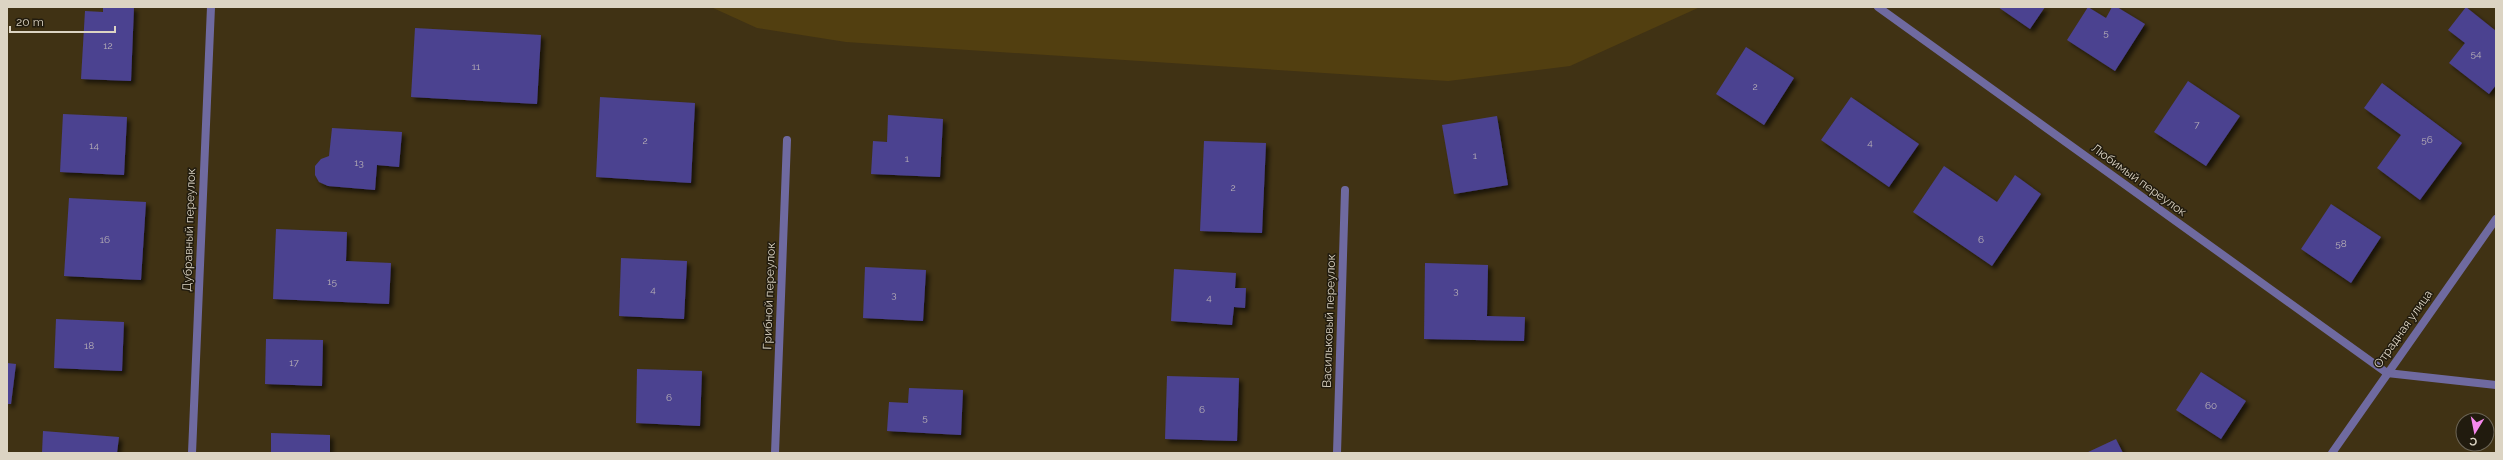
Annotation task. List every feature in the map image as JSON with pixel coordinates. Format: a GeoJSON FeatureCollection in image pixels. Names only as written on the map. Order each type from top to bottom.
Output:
{"type":"FeatureCollection","features":[{"type":"Feature","properties":{"kind":"street","name":"Дубравный переулок"},"geometry":{"type":"LineString","coordinates":[[192,453],[211,7]]}},
{"type":"Feature","properties":{"kind":"street","name":"Любимый переулок"},"geometry":{"type":"LineString","coordinates":[[1878,7],[2387,372]]}},
{"type":"Feature","properties":{"kind":"street","name":"Грибной переулок"},"geometry":{"type":"LineString","coordinates":[[775,453],[787,140]]}},
{"type":"Feature","properties":{"kind":"street","name":"Васильковый переулок"},"geometry":{"type":"LineString","coordinates":[[1337,453],[1345,190]]}},
{"type":"Feature","properties":{"kind":"street","name":"Отрадная улица"},"geometry":{"type":"LineString","coordinates":[[2332,453],[2387,372],[2496,219]]}},
{"type":"Feature","properties":{"kind":"street"},"geometry":{"type":"LineString","coordinates":[[2387,372],[2496,385]]}},
{"type":"Feature","properties":{"kind":"shaded area"},"geometry":{"type":"Polygon","coordinates":[[[711,7],[1700,7],[1570,66],[1448,81],[846,42],[757,28],[711,7]]]}},
{"type":"Feature","properties":{"kind":"building"},"geometry":{"type":"Polygon","coordinates":[[[103,7],[134,7],[131,81],[81,79],[85,11],[103,12],[103,7]]]}},
{"type":"Feature","properties":{"kind":"building"},"geometry":{"type":"Polygon","coordinates":[[[1998,7],[2045,7],[2030,29],[1998,7]]]}},
{"type":"Feature","properties":{"kind":"building"},"geometry":{"type":"Polygon","coordinates":[[[2088,7],[2106,18],[2112,7],[2117,7],[2145,24],[2115,71],[2067,40],[2088,7]]]}},
{"type":"Feature","properties":{"kind":"building"},"geometry":{"type":"Polygon","coordinates":[[[2466,7],[2496,31],[2496,85],[2489,94],[2449,63],[2465,43],[2448,30],[2466,7]]]}},
{"type":"Feature","properties":{"kind":"building"},"geometry":{"type":"Polygon","coordinates":[[[415,28],[541,35],[537,104],[411,97],[415,28]]]}},
{"type":"Feature","properties":{"kind":"building"},"geometry":{"type":"Polygon","coordinates":[[[1746,47],[1794,78],[1764,125],[1716,94],[1746,47]]]}},
{"type":"Feature","properties":{"kind":"building"},"geometry":{"type":"Polygon","coordinates":[[[2188,81],[2240,116],[2206,166],[2154,132],[2188,81]]]}},
{"type":"Feature","properties":{"kind":"building"},"geometry":{"type":"Polygon","coordinates":[[[2382,83],[2462,143],[2420,200],[2377,168],[2401,135],[2364,108],[2382,83]]]}},
{"type":"Feature","properties":{"kind":"building"},"geometry":{"type":"Polygon","coordinates":[[[600,97],[695,103],[691,183],[596,177],[600,97]]]}},
{"type":"Feature","properties":{"kind":"building"},"geometry":{"type":"Polygon","coordinates":[[[1851,97],[1919,144],[1889,187],[1821,140],[1851,97]]]}},
{"type":"Feature","properties":{"kind":"building"},"geometry":{"type":"Polygon","coordinates":[[[63,114],[127,117],[124,175],[60,172],[63,114]]]}},
{"type":"Feature","properties":{"kind":"building"},"geometry":{"type":"Polygon","coordinates":[[[888,115],[943,119],[940,177],[871,174],[873,141],[887,142],[888,115]]]}},
{"type":"Feature","properties":{"kind":"building"},"geometry":{"type":"Polygon","coordinates":[[[1497,116],[1508,185],[1454,194],[1442,125],[1497,116]]]}},
{"type":"Feature","properties":{"kind":"building"},"geometry":{"type":"Polygon","coordinates":[[[332,128],[402,132],[399,167],[377,165],[375,190],[328,186],[319,182],[315,175],[315,166],[321,159],[329,156],[332,128]]]}},
{"type":"Feature","properties":{"kind":"building"},"geometry":{"type":"Polygon","coordinates":[[[1204,141],[1266,143],[1262,233],[1200,231],[1204,141]]]}},
{"type":"Feature","properties":{"kind":"building"},"geometry":{"type":"Polygon","coordinates":[[[1944,166],[1997,202],[2015,175],[2041,194],[1992,266],[1913,212],[1944,166]]]}},
{"type":"Feature","properties":{"kind":"building"},"geometry":{"type":"Polygon","coordinates":[[[69,198],[146,202],[141,280],[64,276],[69,198]]]}},
{"type":"Feature","properties":{"kind":"building"},"geometry":{"type":"Polygon","coordinates":[[[2331,204],[2381,237],[2351,283],[2301,249],[2331,204]]]}},
{"type":"Feature","properties":{"kind":"building"},"geometry":{"type":"Polygon","coordinates":[[[276,229],[347,232],[346,261],[391,263],[389,304],[273,299],[276,229]]]}},
{"type":"Feature","properties":{"kind":"building"},"geometry":{"type":"Polygon","coordinates":[[[621,258],[687,261],[684,319],[619,316],[621,258]]]}},
{"type":"Feature","properties":{"kind":"building"},"geometry":{"type":"Polygon","coordinates":[[[1425,263],[1488,265],[1487,316],[1525,317],[1524,341],[1424,339],[1425,263]]]}},
{"type":"Feature","properties":{"kind":"building"},"geometry":{"type":"Polygon","coordinates":[[[865,267],[926,270],[923,321],[863,318],[865,267]]]}},
{"type":"Feature","properties":{"kind":"building"},"geometry":{"type":"Polygon","coordinates":[[[1174,269],[1236,273],[1235,288],[1246,288],[1245,308],[1234,307],[1232,325],[1171,321],[1174,269]]]}},
{"type":"Feature","properties":{"kind":"building"},"geometry":{"type":"Polygon","coordinates":[[[56,319],[124,322],[122,371],[54,368],[56,319]]]}},
{"type":"Feature","properties":{"kind":"building"},"geometry":{"type":"Polygon","coordinates":[[[266,339],[323,340],[322,386],[265,384],[266,339]]]}},
{"type":"Feature","properties":{"kind":"building"},"geometry":{"type":"Polygon","coordinates":[[[7,363],[16,364],[11,404],[7,404],[7,363]]]}},
{"type":"Feature","properties":{"kind":"building"},"geometry":{"type":"Polygon","coordinates":[[[637,369],[702,371],[700,426],[636,423],[637,369]]]}},
{"type":"Feature","properties":{"kind":"building"},"geometry":{"type":"Polygon","coordinates":[[[2201,372],[2246,401],[2221,439],[2176,410],[2201,372]]]}},
{"type":"Feature","properties":{"kind":"building"},"geometry":{"type":"Polygon","coordinates":[[[1167,376],[1239,378],[1237,441],[1165,439],[1167,376]]]}},
{"type":"Feature","properties":{"kind":"building"},"geometry":{"type":"Polygon","coordinates":[[[909,388],[963,390],[961,435],[887,431],[889,402],[908,403],[909,388]]]}},
{"type":"Feature","properties":{"kind":"building"},"geometry":{"type":"Polygon","coordinates":[[[43,431],[119,437],[117,453],[42,453],[43,431]]]}},
{"type":"Feature","properties":{"kind":"building"},"geometry":{"type":"Polygon","coordinates":[[[271,433],[330,435],[330,453],[271,453],[271,433]]]}},
{"type":"Feature","properties":{"kind":"building"},"geometry":{"type":"Polygon","coordinates":[[[2116,439],[2123,453],[2086,453],[2116,439]]]}}]}
